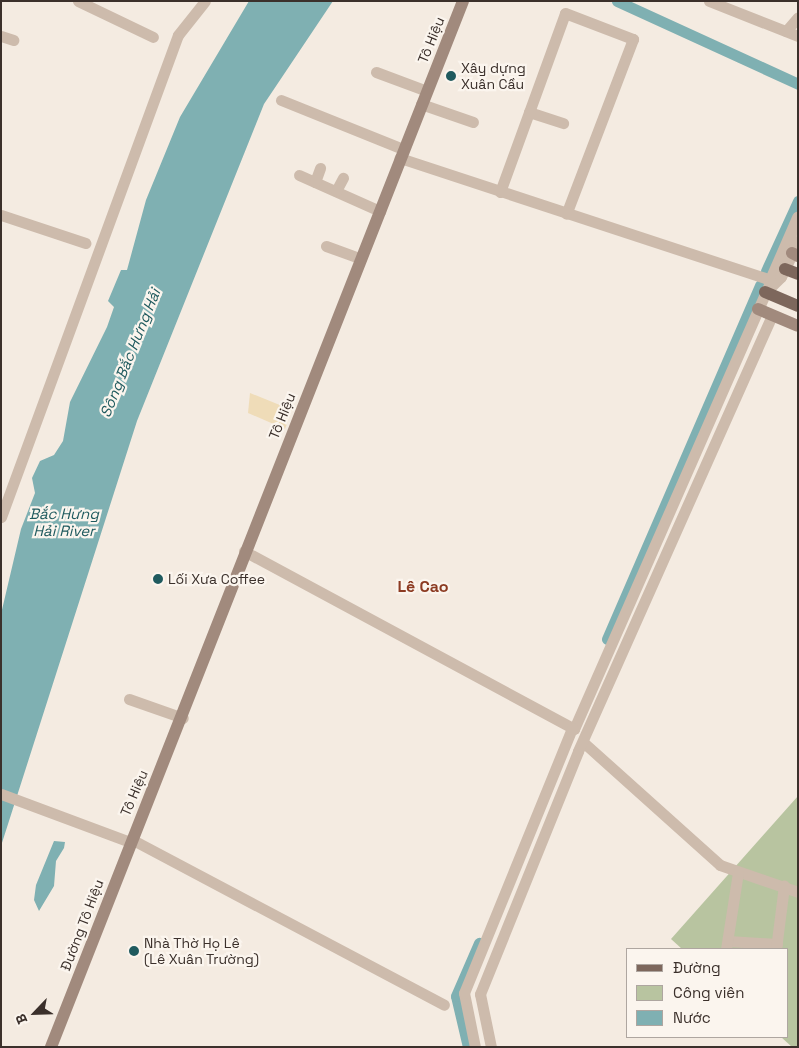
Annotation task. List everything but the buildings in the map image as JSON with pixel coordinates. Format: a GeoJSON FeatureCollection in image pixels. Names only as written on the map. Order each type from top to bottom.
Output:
{"type":"FeatureCollection","features":[{"type":"Feature","properties":{"kind":"main road","name":"Tô Hiệu"},"geometry":{"type":"LineString","coordinates":[[130,841],[183,718],[244,551],[362,259],[421,104],[463,1]]}},
{"type":"Feature","properties":{"kind":"main road"},"geometry":{"type":"LineString","coordinates":[[785,269],[798,274]]}},
{"type":"Feature","properties":{"kind":"main road"},"geometry":{"type":"LineString","coordinates":[[768,286],[798,306]]}},
{"type":"Feature","properties":{"kind":"main road"},"geometry":{"type":"LineString","coordinates":[[758,309],[798,326]]}},
{"type":"Feature","properties":{"kind":"main road","name":"Đường Tô Hiệu"},"geometry":{"type":"LineString","coordinates":[[51,1047],[130,841]]}},
{"type":"Feature","properties":{"kind":"street"},"geometry":{"type":"LineString","coordinates":[[78,1],[152,37]]}},
{"type":"Feature","properties":{"kind":"street"},"geometry":{"type":"LineString","coordinates":[[1,517],[178,35],[205,1]]}},
{"type":"Feature","properties":{"kind":"street"},"geometry":{"type":"LineString","coordinates":[[708,1],[723,4],[798,36]]}},
{"type":"Feature","properties":{"kind":"street"},"geometry":{"type":"LineString","coordinates":[[500,192],[565,13],[633,39],[566,214]]}},
{"type":"Feature","properties":{"kind":"street"},"geometry":{"type":"LineString","coordinates":[[786,31],[798,17]]}},
{"type":"Feature","properties":{"kind":"street"},"geometry":{"type":"LineString","coordinates":[[1,36],[13,40]]}},
{"type":"Feature","properties":{"kind":"street"},"geometry":{"type":"LineString","coordinates":[[376,72],[427,91]]}},
{"type":"Feature","properties":{"kind":"street"},"geometry":{"type":"LineString","coordinates":[[281,100],[402,154],[500,192],[768,286]]}},
{"type":"Feature","properties":{"kind":"street"},"geometry":{"type":"LineString","coordinates":[[421,104],[473,122]]}},
{"type":"Feature","properties":{"kind":"street"},"geometry":{"type":"LineString","coordinates":[[529,112],[563,123]]}},
{"type":"Feature","properties":{"kind":"street"},"geometry":{"type":"LineString","coordinates":[[314,182],[320,168]]}},
{"type":"Feature","properties":{"kind":"street"},"geometry":{"type":"LineString","coordinates":[[299,175],[380,211]]}},
{"type":"Feature","properties":{"kind":"street"},"geometry":{"type":"LineString","coordinates":[[336,191],[343,178]]}},
{"type":"Feature","properties":{"kind":"street"},"geometry":{"type":"LineString","coordinates":[[1,215],[85,243]]}},
{"type":"Feature","properties":{"kind":"street"},"geometry":{"type":"LineString","coordinates":[[475,1047],[464,994],[575,724],[798,218]]}},
{"type":"Feature","properties":{"kind":"street"},"geometry":{"type":"LineString","coordinates":[[326,246],[362,259]]}},
{"type":"Feature","properties":{"kind":"street"},"geometry":{"type":"LineString","coordinates":[[768,286],[785,269],[796,250]]}},
{"type":"Feature","properties":{"kind":"street"},"geometry":{"type":"LineString","coordinates":[[491,1047],[480,994],[583,742],[772,315]]}},
{"type":"Feature","properties":{"kind":"street"},"geometry":{"type":"LineString","coordinates":[[244,551],[575,724],[590,726]]}},
{"type":"Feature","properties":{"kind":"street"},"geometry":{"type":"LineString","coordinates":[[129,699],[183,718]]}},
{"type":"Feature","properties":{"kind":"street"},"geometry":{"type":"LineString","coordinates":[[583,742],[720,865],[798,892]]}},
{"type":"Feature","properties":{"kind":"street"},"geometry":{"type":"LineString","coordinates":[[1,794],[130,841],[444,1005]]}},
{"type":"Feature","properties":{"kind":"street"},"geometry":{"type":"LineString","coordinates":[[738,872],[727,945],[777,947],[784,886]]}},
{"type":"Feature","properties":{"kind":"green space"},"geometry":{"type":"Polygon","coordinates":[[[798,796],[798,1047],[792,1047],[782,1038],[789,1038],[789,948],[681,948],[671,939],[798,796]]]}},
{"type":"Feature","properties":{"kind":"sand"},"geometry":{"type":"Polygon","coordinates":[[[250,393],[292,410],[285,429],[248,413],[250,393]]]}},
{"type":"Feature","properties":{"kind":"water","name":"Bắc Hưng Hải River"},"geometry":{"type":"Polygon","coordinates":[[[249,1],[333,1],[264,104],[137,421],[1,846],[1,614],[21,529],[35,493],[32,478],[40,461],[54,455],[63,441],[70,402],[107,327],[114,307],[108,301],[121,270],[127,270],[146,200],[180,117],[249,1]]]}},
{"type":"Feature","properties":{"kind":"water"},"geometry":{"type":"Polygon","coordinates":[[[54,841],[65,842],[64,848],[56,861],[54,886],[39,911],[34,900],[36,885],[54,841]]]}},
{"type":"Feature","properties":{"kind":"waterway"},"geometry":{"type":"LineString","coordinates":[[617,1],[798,84]]}},
{"type":"Feature","properties":{"kind":"waterway"},"geometry":{"type":"LineString","coordinates":[[766,271],[798,201]]}},
{"type":"Feature","properties":{"kind":"waterway"},"geometry":{"type":"LineString","coordinates":[[607,639],[760,285]]}},
{"type":"Feature","properties":{"kind":"waterway"},"geometry":{"type":"LineString","coordinates":[[468,1047],[456,996],[479,943]]}},
{"type":"Feature","properties":{"kind":"place","name":"Xây dựng Xuân Cầu"},"geometry":{"type":"Point","coordinates":[451,76]}},
{"type":"Feature","properties":{"kind":"place","name":"Lối Xưa Coffee"},"geometry":{"type":"Point","coordinates":[158,579]}},
{"type":"Feature","properties":{"kind":"place","name":"Nhà Thờ Họ Lê (Lê Xuân Trường)"},"geometry":{"type":"Point","coordinates":[134,951]}},
{"type":"Feature","properties":{"kind":"district","name":"Lê Cao"},"geometry":{"type":"Point","coordinates":[423,587]}},
{"type":"Feature","properties":{"kind":"water label","name":"Sông Bắc Hưng Hải"},"geometry":{"type":"Point","coordinates":[130,353]}}]}
